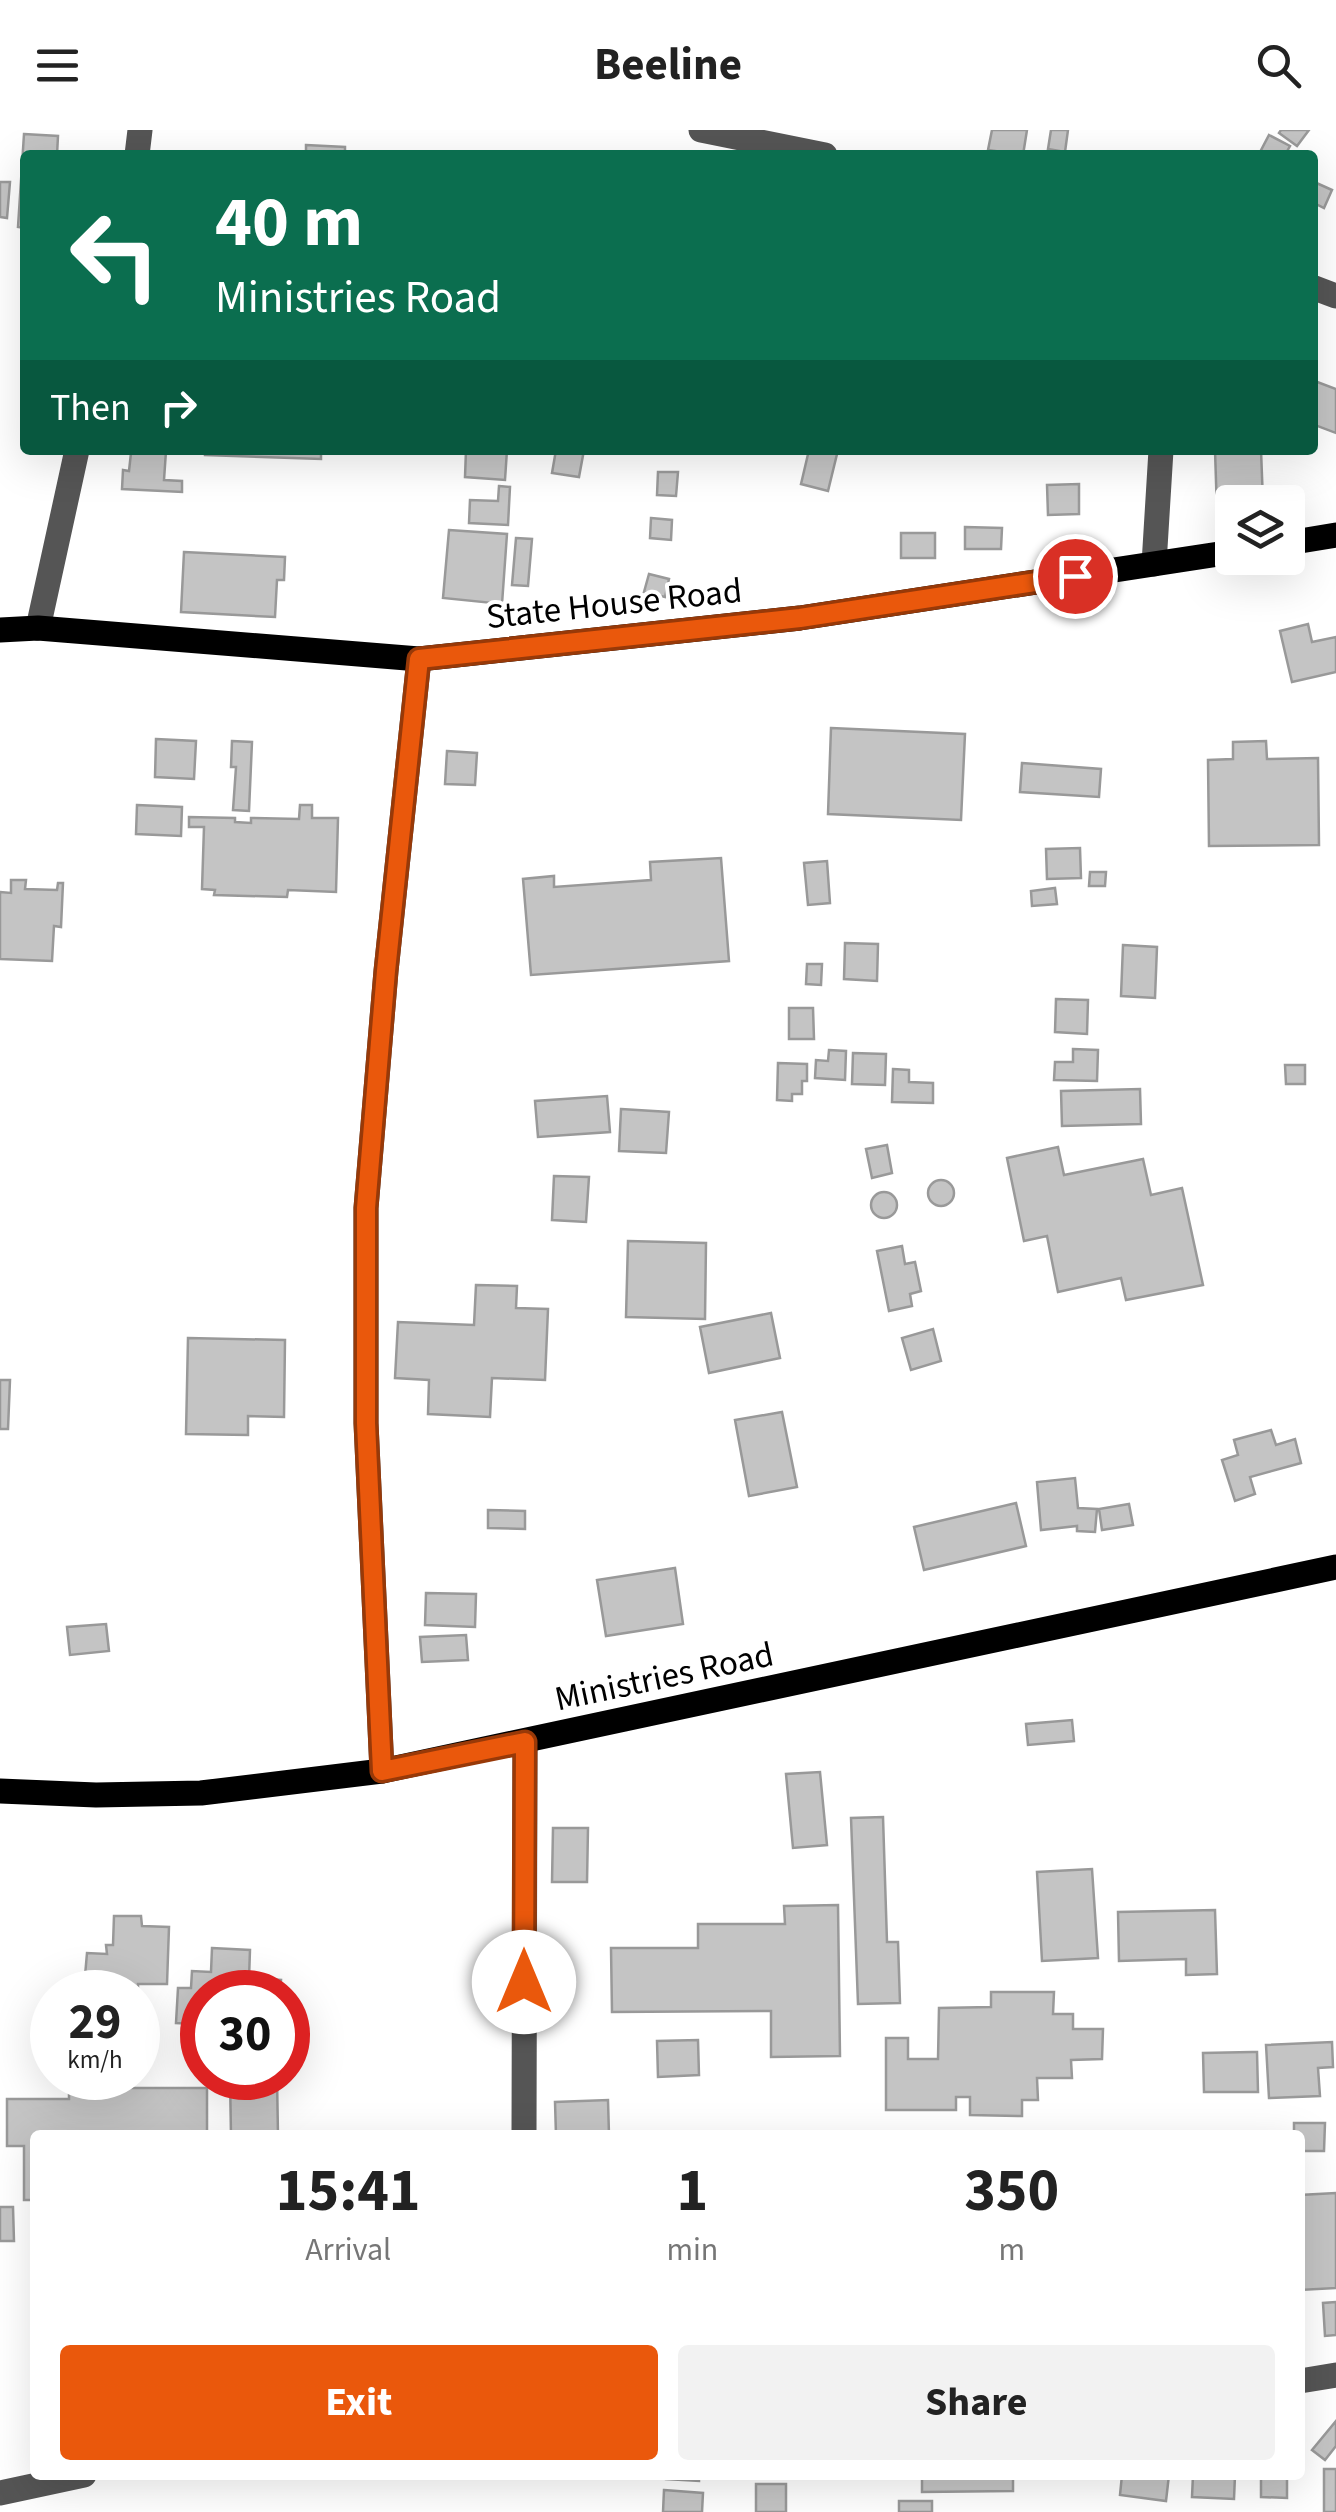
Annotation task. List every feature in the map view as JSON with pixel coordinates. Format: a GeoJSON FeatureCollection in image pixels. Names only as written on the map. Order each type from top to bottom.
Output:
{"type":"FeatureCollection","features":[{"type":"Feature","properties":{"kind":"main road"},"geometry":{"type":"LineString","coordinates":[[1305,540],[1336,535]]}},
{"type":"Feature","properties":{"kind":"main road","name":"State House Road"},"geometry":{"type":"LineString","coordinates":[[0,630],[38,628],[419,659],[800,618],[1215,555]]}},
{"type":"Feature","properties":{"kind":"main road","name":"Ministries Road"},"geometry":{"type":"LineString","coordinates":[[0,1792],[96,1796],[202,1793],[382,1771],[1336,1568]]}},
{"type":"Feature","properties":{"kind":"street"},"geometry":{"type":"LineString","coordinates":[[701,130],[800,150]]}},
{"type":"Feature","properties":{"kind":"street"},"geometry":{"type":"LineString","coordinates":[[38,628],[76,455]]}},
{"type":"Feature","properties":{"kind":"street"},"geometry":{"type":"LineString","coordinates":[[1154,564],[1161,455]]}},
{"type":"Feature","properties":{"kind":"street"},"geometry":{"type":"LineString","coordinates":[[382,1771],[366,1423],[366,1208],[419,659]]}},
{"type":"Feature","properties":{"kind":"street"},"geometry":{"type":"LineString","coordinates":[[524,2130],[525,1742]]}},
{"type":"Feature","properties":{"kind":"street"},"geometry":{"type":"LineString","coordinates":[[1305,2380],[1336,2374]]}},
{"type":"Feature","properties":{"kind":"street"},"geometry":{"type":"LineString","coordinates":[[0,2493],[61,2480]]}},
{"type":"Feature","properties":{"kind":"building"},"geometry":{"type":"Polygon","coordinates":[[[992,130],[1027,130],[1024,150],[988,150],[992,130]]]}},
{"type":"Feature","properties":{"kind":"building"},"geometry":{"type":"Polygon","coordinates":[[[1051,130],[1068,130],[1065,150],[1048,149],[1051,130]]]}},
{"type":"Feature","properties":{"kind":"building"},"geometry":{"type":"Polygon","coordinates":[[[1309,130],[1297,146],[1279,133],[1309,130]]]}},
{"type":"Feature","properties":{"kind":"building"},"geometry":{"type":"Polygon","coordinates":[[[24,134],[58,136],[57,150],[23,150],[24,134]]]}},
{"type":"Feature","properties":{"kind":"building"},"geometry":{"type":"Polygon","coordinates":[[[1269,135],[1290,146],[1288,150],[1261,150],[1269,135]]]}},
{"type":"Feature","properties":{"kind":"building"},"geometry":{"type":"Polygon","coordinates":[[[306,145],[345,147],[345,150],[306,150],[306,145]]]}},
{"type":"Feature","properties":{"kind":"building"},"geometry":{"type":"Polygon","coordinates":[[[0,182],[10,182],[7,218],[0,217],[0,182]]]}},
{"type":"Feature","properties":{"kind":"building"},"geometry":{"type":"Polygon","coordinates":[[[1318,184],[1332,190],[1324,208],[1318,205],[1318,184]]]}},
{"type":"Feature","properties":{"kind":"building"},"geometry":{"type":"Polygon","coordinates":[[[1318,382],[1336,389],[1336,433],[1318,426],[1318,382]]]}},
{"type":"Feature","properties":{"kind":"building"},"geometry":{"type":"Polygon","coordinates":[[[131,455],[166,455],[164,480],[182,481],[182,492],[122,489],[123,470],[129,471],[131,455]]]}},
{"type":"Feature","properties":{"kind":"building"},"geometry":{"type":"Polygon","coordinates":[[[205,455],[321,455],[321,459],[205,455]]]}},
{"type":"Feature","properties":{"kind":"building"},"geometry":{"type":"Polygon","coordinates":[[[466,455],[507,455],[505,480],[465,477],[466,455]]]}},
{"type":"Feature","properties":{"kind":"building"},"geometry":{"type":"Polygon","coordinates":[[[555,455],[583,455],[579,477],[552,473],[555,455]]]}},
{"type":"Feature","properties":{"kind":"building"},"geometry":{"type":"Polygon","coordinates":[[[808,455],[837,455],[828,491],[801,484],[808,455]]]}},
{"type":"Feature","properties":{"kind":"building"},"geometry":{"type":"Polygon","coordinates":[[[1215,455],[1261,455],[1262,485],[1216,485],[1215,455]]]}},
{"type":"Feature","properties":{"kind":"building"},"geometry":{"type":"Polygon","coordinates":[[[658,472],[678,472],[676,496],[657,495],[658,472]]]}},
{"type":"Feature","properties":{"kind":"building"},"geometry":{"type":"Polygon","coordinates":[[[1079,484],[1079,514],[1048,515],[1047,485],[1079,484]]]}},
{"type":"Feature","properties":{"kind":"building"},"geometry":{"type":"Polygon","coordinates":[[[499,486],[510,487],[508,525],[469,523],[470,500],[498,501],[499,486]]]}},
{"type":"Feature","properties":{"kind":"building"},"geometry":{"type":"Polygon","coordinates":[[[651,518],[672,520],[671,540],[650,538],[651,518]]]}},
{"type":"Feature","properties":{"kind":"building"},"geometry":{"type":"Polygon","coordinates":[[[965,527],[1002,528],[1001,549],[965,549],[965,527]]]}},
{"type":"Feature","properties":{"kind":"building"},"geometry":{"type":"Polygon","coordinates":[[[449,530],[507,534],[502,604],[443,598],[449,530]]]}},
{"type":"Feature","properties":{"kind":"building"},"geometry":{"type":"Polygon","coordinates":[[[901,533],[935,533],[935,558],[901,558],[901,533]]]}},
{"type":"Feature","properties":{"kind":"building"},"geometry":{"type":"Polygon","coordinates":[[[516,538],[532,539],[528,586],[512,585],[516,538]]]}},
{"type":"Feature","properties":{"kind":"building"},"geometry":{"type":"Polygon","coordinates":[[[184,552],[285,557],[284,580],[277,580],[275,617],[181,612],[184,552]]]}},
{"type":"Feature","properties":{"kind":"building"},"geometry":{"type":"Polygon","coordinates":[[[649,574],[669,579],[665,597],[644,592],[649,574]]]}},
{"type":"Feature","properties":{"kind":"building"},"geometry":{"type":"Polygon","coordinates":[[[1308,624],[1312,642],[1336,637],[1336,672],[1292,682],[1280,631],[1308,624]]]}},
{"type":"Feature","properties":{"kind":"building"},"geometry":{"type":"Polygon","coordinates":[[[831,728],[965,734],[961,820],[828,814],[831,728]]]}},
{"type":"Feature","properties":{"kind":"building"},"geometry":{"type":"Polygon","coordinates":[[[156,739],[196,741],[194,779],[155,777],[156,739]]]}},
{"type":"Feature","properties":{"kind":"building"},"geometry":{"type":"Polygon","coordinates":[[[232,741],[252,742],[249,811],[233,810],[236,767],[231,767],[232,741]]]}},
{"type":"Feature","properties":{"kind":"building"},"geometry":{"type":"Polygon","coordinates":[[[1266,741],[1267,759],[1318,758],[1319,845],[1209,846],[1208,760],[1233,759],[1233,742],[1266,741]]]}},
{"type":"Feature","properties":{"kind":"building"},"geometry":{"type":"Polygon","coordinates":[[[447,751],[477,753],[475,785],[445,784],[447,751]]]}},
{"type":"Feature","properties":{"kind":"building"},"geometry":{"type":"Polygon","coordinates":[[[1022,763],[1101,769],[1099,797],[1020,792],[1022,763]]]}},
{"type":"Feature","properties":{"kind":"building"},"geometry":{"type":"Polygon","coordinates":[[[137,805],[182,807],[181,836],[136,834],[137,805]]]}},
{"type":"Feature","properties":{"kind":"building"},"geometry":{"type":"Polygon","coordinates":[[[300,805],[312,805],[312,818],[338,818],[336,892],[288,890],[287,897],[214,895],[215,890],[202,889],[204,827],[189,827],[189,817],[235,818],[235,822],[251,823],[251,818],[299,819],[300,805]]]}},
{"type":"Feature","properties":{"kind":"building"},"geometry":{"type":"Polygon","coordinates":[[[1080,848],[1081,878],[1047,879],[1046,849],[1080,848]]]}},
{"type":"Feature","properties":{"kind":"building"},"geometry":{"type":"Polygon","coordinates":[[[721,858],[729,961],[531,975],[523,879],[554,876],[554,887],[651,880],[650,862],[721,858]]]}},
{"type":"Feature","properties":{"kind":"building"},"geometry":{"type":"Polygon","coordinates":[[[827,861],[830,903],[808,905],[804,863],[827,861]]]}},
{"type":"Feature","properties":{"kind":"building"},"geometry":{"type":"Polygon","coordinates":[[[1090,872],[1106,872],[1105,886],[1089,886],[1090,872]]]}},
{"type":"Feature","properties":{"kind":"building"},"geometry":{"type":"Polygon","coordinates":[[[11,880],[26,880],[25,889],[57,890],[58,883],[63,883],[61,927],[54,926],[52,961],[0,959],[0,892],[11,893],[11,880]]]}},
{"type":"Feature","properties":{"kind":"building"},"geometry":{"type":"Polygon","coordinates":[[[1055,888],[1057,904],[1032,906],[1031,891],[1055,888]]]}},
{"type":"Feature","properties":{"kind":"building"},"geometry":{"type":"Polygon","coordinates":[[[845,943],[878,944],[877,981],[844,979],[845,943]]]}},
{"type":"Feature","properties":{"kind":"building"},"geometry":{"type":"Polygon","coordinates":[[[1123,945],[1157,947],[1155,998],[1121,996],[1123,945]]]}},
{"type":"Feature","properties":{"kind":"building"},"geometry":{"type":"Polygon","coordinates":[[[807,964],[822,964],[821,985],[806,984],[807,964]]]}},
{"type":"Feature","properties":{"kind":"building"},"geometry":{"type":"Polygon","coordinates":[[[1056,999],[1088,1000],[1087,1034],[1055,1032],[1056,999]]]}},
{"type":"Feature","properties":{"kind":"building"},"geometry":{"type":"Polygon","coordinates":[[[789,1008],[813,1008],[814,1039],[789,1039],[789,1008]]]}},
{"type":"Feature","properties":{"kind":"building"},"geometry":{"type":"Polygon","coordinates":[[[1073,1049],[1098,1050],[1097,1081],[1054,1080],[1055,1062],[1073,1062],[1073,1049]]]}},
{"type":"Feature","properties":{"kind":"building"},"geometry":{"type":"Polygon","coordinates":[[[829,1050],[846,1051],[845,1080],[815,1078],[816,1060],[828,1061],[829,1050]]]}},
{"type":"Feature","properties":{"kind":"building"},"geometry":{"type":"Polygon","coordinates":[[[853,1053],[886,1054],[885,1085],[852,1084],[853,1053]]]}},
{"type":"Feature","properties":{"kind":"building"},"geometry":{"type":"Polygon","coordinates":[[[778,1063],[807,1064],[802,1094],[792,1094],[792,1101],[777,1100],[778,1063]]]}},
{"type":"Feature","properties":{"kind":"building"},"geometry":{"type":"Polygon","coordinates":[[[1285,1065],[1305,1065],[1305,1084],[1286,1084],[1285,1065]]]}},
{"type":"Feature","properties":{"kind":"building"},"geometry":{"type":"Polygon","coordinates":[[[893,1069],[909,1070],[909,1082],[933,1083],[933,1103],[892,1102],[893,1069]]]}},
{"type":"Feature","properties":{"kind":"building"},"geometry":{"type":"Polygon","coordinates":[[[1140,1089],[1141,1124],[1062,1126],[1061,1091],[1140,1089]]]}},
{"type":"Feature","properties":{"kind":"building"},"geometry":{"type":"Polygon","coordinates":[[[607,1096],[610,1132],[538,1137],[535,1101],[607,1096]]]}},
{"type":"Feature","properties":{"kind":"building"},"geometry":{"type":"Polygon","coordinates":[[[621,1109],[669,1112],[666,1153],[619,1151],[621,1109]]]}},
{"type":"Feature","properties":{"kind":"building"},"geometry":{"type":"Polygon","coordinates":[[[887,1145],[892,1173],[872,1178],[866,1149],[887,1145]]]}},
{"type":"Feature","properties":{"kind":"building"},"geometry":{"type":"Polygon","coordinates":[[[1058,1147],[1064,1175],[1143,1159],[1151,1195],[1182,1188],[1203,1285],[1126,1300],[1121,1278],[1058,1292],[1047,1236],[1024,1241],[1007,1158],[1058,1147]]]}},
{"type":"Feature","properties":{"kind":"building"},"geometry":{"type":"Polygon","coordinates":[[[554,1176],[589,1177],[586,1222],[552,1220],[554,1176]]]}},
{"type":"Feature","properties":{"kind":"building"},"geometry":{"type":"Polygon","coordinates":[[[941,1180],[950,1184],[954,1193],[950,1202],[941,1206],[932,1202],[928,1193],[932,1184],[941,1180]]]}},
{"type":"Feature","properties":{"kind":"building"},"geometry":{"type":"Polygon","coordinates":[[[884,1192],[893,1196],[897,1205],[893,1214],[884,1218],[875,1214],[871,1205],[875,1196],[884,1192]]]}},
{"type":"Feature","properties":{"kind":"building"},"geometry":{"type":"Polygon","coordinates":[[[628,1241],[706,1243],[705,1319],[626,1317],[628,1241]]]}},
{"type":"Feature","properties":{"kind":"building"},"geometry":{"type":"Polygon","coordinates":[[[902,1246],[905,1264],[915,1262],[921,1291],[910,1294],[912,1306],[889,1311],[877,1251],[902,1246]]]}},
{"type":"Feature","properties":{"kind":"building"},"geometry":{"type":"Polygon","coordinates":[[[476,1285],[517,1286],[516,1308],[548,1309],[545,1380],[492,1378],[490,1417],[428,1414],[429,1380],[395,1378],[398,1322],[474,1325],[476,1285]]]}},
{"type":"Feature","properties":{"kind":"building"},"geometry":{"type":"Polygon","coordinates":[[[771,1313],[780,1358],[709,1373],[700,1327],[771,1313]]]}},
{"type":"Feature","properties":{"kind":"building"},"geometry":{"type":"Polygon","coordinates":[[[933,1329],[941,1361],[911,1370],[902,1338],[933,1329]]]}},
{"type":"Feature","properties":{"kind":"building"},"geometry":{"type":"Polygon","coordinates":[[[188,1338],[285,1340],[284,1417],[248,1416],[248,1435],[186,1434],[188,1338]]]}},
{"type":"Feature","properties":{"kind":"building"},"geometry":{"type":"Polygon","coordinates":[[[0,1380],[10,1380],[8,1429],[0,1429],[0,1380]]]}},
{"type":"Feature","properties":{"kind":"building"},"geometry":{"type":"Polygon","coordinates":[[[782,1412],[797,1487],[749,1496],[735,1420],[782,1412]]]}},
{"type":"Feature","properties":{"kind":"building"},"geometry":{"type":"Polygon","coordinates":[[[1271,1430],[1276,1445],[1295,1439],[1301,1463],[1250,1477],[1255,1494],[1235,1501],[1222,1460],[1238,1455],[1234,1440],[1271,1430]]]}},
{"type":"Feature","properties":{"kind":"building"},"geometry":{"type":"Polygon","coordinates":[[[1075,1478],[1078,1508],[1097,1509],[1095,1532],[1077,1531],[1077,1526],[1041,1530],[1037,1482],[1075,1478]]]}},
{"type":"Feature","properties":{"kind":"building"},"geometry":{"type":"Polygon","coordinates":[[[1016,1503],[1026,1546],[924,1570],[914,1527],[1016,1503]]]}},
{"type":"Feature","properties":{"kind":"building"},"geometry":{"type":"Polygon","coordinates":[[[1129,1504],[1133,1525],[1102,1530],[1099,1509],[1129,1504]]]}},
{"type":"Feature","properties":{"kind":"building"},"geometry":{"type":"Polygon","coordinates":[[[488,1510],[525,1511],[525,1529],[488,1528],[488,1510]]]}},
{"type":"Feature","properties":{"kind":"building"},"geometry":{"type":"Polygon","coordinates":[[[675,1568],[683,1624],[606,1636],[597,1580],[675,1568]]]}},
{"type":"Feature","properties":{"kind":"building"},"geometry":{"type":"Polygon","coordinates":[[[426,1593],[476,1594],[475,1627],[425,1625],[426,1593]]]}},
{"type":"Feature","properties":{"kind":"building"},"geometry":{"type":"Polygon","coordinates":[[[106,1624],[109,1651],[70,1655],[67,1627],[106,1624]]]}},
{"type":"Feature","properties":{"kind":"building"},"geometry":{"type":"Polygon","coordinates":[[[466,1635],[468,1660],[422,1662],[420,1637],[466,1635]]]}},
{"type":"Feature","properties":{"kind":"building"},"geometry":{"type":"Polygon","coordinates":[[[1072,1720],[1074,1741],[1028,1745],[1026,1724],[1072,1720]]]}},
{"type":"Feature","properties":{"kind":"building"},"geometry":{"type":"Polygon","coordinates":[[[820,1772],[827,1845],[793,1848],[786,1774],[820,1772]]]}},
{"type":"Feature","properties":{"kind":"building"},"geometry":{"type":"Polygon","coordinates":[[[883,1817],[887,1942],[898,1942],[900,2003],[858,2004],[851,1818],[883,1817]]]}},
{"type":"Feature","properties":{"kind":"building"},"geometry":{"type":"Polygon","coordinates":[[[553,1828],[588,1828],[587,1882],[552,1882],[553,1828]]]}},
{"type":"Feature","properties":{"kind":"building"},"geometry":{"type":"Polygon","coordinates":[[[1092,1869],[1098,1958],[1042,1961],[1037,1872],[1092,1869]]]}},
{"type":"Feature","properties":{"kind":"building"},"geometry":{"type":"Polygon","coordinates":[[[838,1905],[840,2056],[771,2057],[771,2011],[612,2012],[611,1948],[698,1948],[698,1924],[785,1924],[784,1906],[838,1905]]]}},
{"type":"Feature","properties":{"kind":"building"},"geometry":{"type":"Polygon","coordinates":[[[1215,1910],[1217,1974],[1186,1975],[1186,1959],[1119,1961],[1118,1912],[1215,1910]]]}},
{"type":"Feature","properties":{"kind":"building"},"geometry":{"type":"Polygon","coordinates":[[[114,1916],[141,1916],[142,1926],[169,1927],[167,1984],[160,1984],[160,1970],[86,1970],[87,1953],[107,1954],[106,1945],[113,1945],[114,1916]]]}},
{"type":"Feature","properties":{"kind":"building"},"geometry":{"type":"Polygon","coordinates":[[[212,1948],[250,1950],[249,1970],[211,1970],[212,1948]]]}},
{"type":"Feature","properties":{"kind":"building"},"geometry":{"type":"Polygon","coordinates":[[[180,1988],[180,2023],[176,2023],[180,1988]]]}},
{"type":"Feature","properties":{"kind":"building"},"geometry":{"type":"Polygon","coordinates":[[[991,1992],[1054,1992],[1053,2014],[1073,2014],[1073,2029],[1103,2029],[1102,2059],[1071,2060],[1072,2078],[1037,2078],[1038,2100],[1022,2100],[1022,2116],[970,2115],[970,2097],[956,2097],[956,2110],[886,2110],[886,2038],[908,2038],[908,2059],[938,2059],[939,2008],[991,2007],[991,1992]]]}},
{"type":"Feature","properties":{"kind":"building"},"geometry":{"type":"Polygon","coordinates":[[[698,2040],[699,2075],[658,2077],[657,2041],[698,2040]]]}},
{"type":"Feature","properties":{"kind":"building"},"geometry":{"type":"Polygon","coordinates":[[[1332,2042],[1333,2067],[1318,2068],[1320,2096],[1269,2098],[1266,2045],[1332,2042]]]}},
{"type":"Feature","properties":{"kind":"building"},"geometry":{"type":"Polygon","coordinates":[[[1257,2052],[1258,2092],[1204,2092],[1203,2053],[1257,2052]]]}},
{"type":"Feature","properties":{"kind":"building"},"geometry":{"type":"Polygon","coordinates":[[[160,2088],[180,2088],[180,2100],[207,2100],[207,2130],[30,2130],[30,2200],[24,2200],[24,2146],[7,2146],[7,2099],[160,2100],[160,2088]]]}},
{"type":"Feature","properties":{"kind":"building"},"geometry":{"type":"Polygon","coordinates":[[[230,2100],[277,2100],[278,2130],[231,2130],[230,2100]]]}},
{"type":"Feature","properties":{"kind":"building"},"geometry":{"type":"Polygon","coordinates":[[[608,2100],[609,2130],[556,2130],[555,2102],[608,2100]]]}},
{"type":"Feature","properties":{"kind":"building"},"geometry":{"type":"Polygon","coordinates":[[[1294,2123],[1325,2123],[1324,2151],[1305,2151],[1305,2130],[1294,2130],[1294,2123]]]}},
{"type":"Feature","properties":{"kind":"building"},"geometry":{"type":"Polygon","coordinates":[[[1336,2193],[1336,2288],[1305,2290],[1305,2195],[1336,2193]]]}},
{"type":"Feature","properties":{"kind":"building"},"geometry":{"type":"Polygon","coordinates":[[[0,2207],[13,2207],[14,2241],[0,2241],[0,2207]]]}},
{"type":"Feature","properties":{"kind":"building"},"geometry":{"type":"Polygon","coordinates":[[[1336,2302],[1336,2335],[1325,2336],[1323,2303],[1336,2302]]]}},
{"type":"Feature","properties":{"kind":"building"},"geometry":{"type":"Polygon","coordinates":[[[1336,2421],[1336,2446],[1325,2460],[1312,2450],[1336,2421]]]}},
{"type":"Feature","properties":{"kind":"building"},"geometry":{"type":"Polygon","coordinates":[[[1324,2469],[1336,2469],[1336,2512],[1324,2512],[1324,2469]]]}},
{"type":"Feature","properties":{"kind":"building"},"geometry":{"type":"Polygon","coordinates":[[[922,2480],[1013,2480],[1013,2491],[922,2492],[922,2480]]]}},
{"type":"Feature","properties":{"kind":"building"},"geometry":{"type":"Polygon","coordinates":[[[1122,2480],[1168,2480],[1166,2501],[1120,2495],[1122,2480]]]}},
{"type":"Feature","properties":{"kind":"building"},"geometry":{"type":"Polygon","coordinates":[[[1193,2480],[1235,2480],[1234,2499],[1192,2497],[1193,2480]]]}},
{"type":"Feature","properties":{"kind":"building"},"geometry":{"type":"Polygon","coordinates":[[[1261,2480],[1287,2480],[1287,2498],[1261,2497],[1261,2480]]]}},
{"type":"Feature","properties":{"kind":"building"},"geometry":{"type":"Polygon","coordinates":[[[756,2484],[786,2484],[786,2512],[756,2512],[756,2484]]]}},
{"type":"Feature","properties":{"kind":"building"},"geometry":{"type":"Polygon","coordinates":[[[664,2490],[703,2493],[702,2512],[663,2512],[664,2490]]]}},
{"type":"Feature","properties":{"kind":"building"},"geometry":{"type":"Polygon","coordinates":[[[899,2501],[932,2501],[932,2512],[899,2512],[899,2501]]]}},
{"type":"Feature","properties":{"kind":"route"},"geometry":{"type":"LineString","coordinates":[[524,1982],[525,1742],[382,1771],[366,1423],[366,1208],[419,659],[800,618],[1075,576]]}}]}
